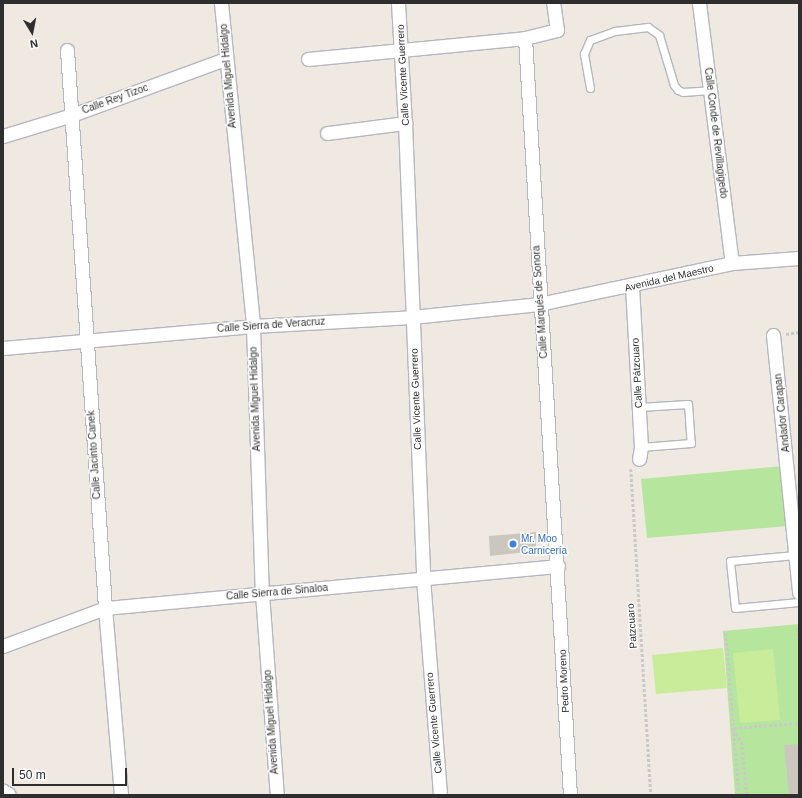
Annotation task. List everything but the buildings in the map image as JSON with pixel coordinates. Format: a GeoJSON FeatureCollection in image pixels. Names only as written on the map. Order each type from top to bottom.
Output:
{"type":"FeatureCollection","features":[{"type":"Feature","properties":{"kind":"street","name":"Avenida Miguel Hidalgo"},"geometry":{"type":"LineString","coordinates":[[221,3],[225,59],[253,326],[262,593],[277,795]]}},
{"type":"Feature","properties":{"kind":"street","name":"Calle Vicente Guerrero"},"geometry":{"type":"LineString","coordinates":[[398,3],[406,123],[412,317],[423,578],[440,795]]}},
{"type":"Feature","properties":{"kind":"street"},"geometry":{"type":"LineString","coordinates":[[308,59],[525,38],[557,30],[553,3]]}},
{"type":"Feature","properties":{"kind":"street","name":"Calle Conde de Revillagigedo"},"geometry":{"type":"LineString","coordinates":[[699,3],[732,263]]}},
{"type":"Feature","properties":{"kind":"street","name":"Calle Marqués de Sonora"},"geometry":{"type":"LineString","coordinates":[[525,38],[539,304],[558,566]]}},
{"type":"Feature","properties":{"kind":"street","name":"Calle Jacinto Canek"},"geometry":{"type":"LineString","coordinates":[[67,50],[105,608],[121,795]]}},
{"type":"Feature","properties":{"kind":"street","name":"Calle Rey Tizoc"},"geometry":{"type":"LineString","coordinates":[[3,136],[72,114],[225,59]]}},
{"type":"Feature","properties":{"kind":"street"},"geometry":{"type":"LineString","coordinates":[[327,133],[406,123]]}},
{"type":"Feature","properties":{"kind":"street","name":"Avenida del Maestro"},"geometry":{"type":"LineString","coordinates":[[539,304],[632,286],[732,263],[799,258]]}},
{"type":"Feature","properties":{"kind":"street","name":"Calle Pátzcuaro"},"geometry":{"type":"LineString","coordinates":[[632,286],[639,407],[640,453]]}},
{"type":"Feature","properties":{"kind":"street","name":"Calle Sierra de Veracruz"},"geometry":{"type":"LineString","coordinates":[[3,348],[253,326],[412,317],[539,304]]}},
{"type":"Feature","properties":{"kind":"street","name":"Andador Carapan"},"geometry":{"type":"LineString","coordinates":[[774,335],[799,593]]}},
{"type":"Feature","properties":{"kind":"street","name":"Calle Sierra de Sinaloa"},"geometry":{"type":"LineString","coordinates":[[3,646],[105,608],[558,566]]}},
{"type":"Feature","properties":{"kind":"street","name":"Pedro Moreno"},"geometry":{"type":"LineString","coordinates":[[558,566],[570,795]]}},
{"type":"Feature","properties":{"kind":"street"},"geometry":{"type":"LineString","coordinates":[[3,793],[7,795]]}},
{"type":"Feature","properties":{"kind":"lane"},"geometry":{"type":"LineString","coordinates":[[590,88],[584,54],[590,40],[615,31],[648,27],[660,35],[674,84],[678,90],[710,90]]}},
{"type":"Feature","properties":{"kind":"lane"},"geometry":{"type":"LineString","coordinates":[[639,407],[688,404],[691,443],[640,453]]}},
{"type":"Feature","properties":{"kind":"lane"},"geometry":{"type":"LineString","coordinates":[[795,555],[730,561],[735,608],[799,602]]}},
{"type":"Feature","properties":{"kind":"path","name":"Patzcuaro"},"geometry":{"type":"LineString","coordinates":[[640,453],[630,470],[650,795]]}},
{"type":"Feature","properties":{"kind":"path"},"geometry":{"type":"LineString","coordinates":[[798,628],[799,642]]}},
{"type":"Feature","properties":{"kind":"path"},"geometry":{"type":"LineString","coordinates":[[726,633],[739,795]]}},
{"type":"Feature","properties":{"kind":"path"},"geometry":{"type":"LineString","coordinates":[[733,728],[799,723]]}},
{"type":"Feature","properties":{"kind":"path"},"geometry":{"type":"LineString","coordinates":[[733,728],[742,742],[747,795]]}},
{"type":"Feature","properties":{"kind":"green space"},"geometry":{"type":"Polygon","coordinates":[[[783,466],[788,526],[647,538],[641,479],[783,466]]]}},
{"type":"Feature","properties":{"kind":"green space"},"geometry":{"type":"Polygon","coordinates":[[[799,624],[799,795],[735,795],[723,631],[799,624]]]}},
{"type":"Feature","properties":{"kind":"green space"},"geometry":{"type":"Polygon","coordinates":[[[723,648],[727,688],[656,694],[652,655],[723,648]]]}},
{"type":"Feature","properties":{"kind":"green space"},"geometry":{"type":"Polygon","coordinates":[[[773,649],[780,720],[740,723],[733,653],[773,649]]]}},
{"type":"Feature","properties":{"kind":"place","name":"Mr. Moo Carnicería"},"geometry":{"type":"Point","coordinates":[513,544]}}]}
